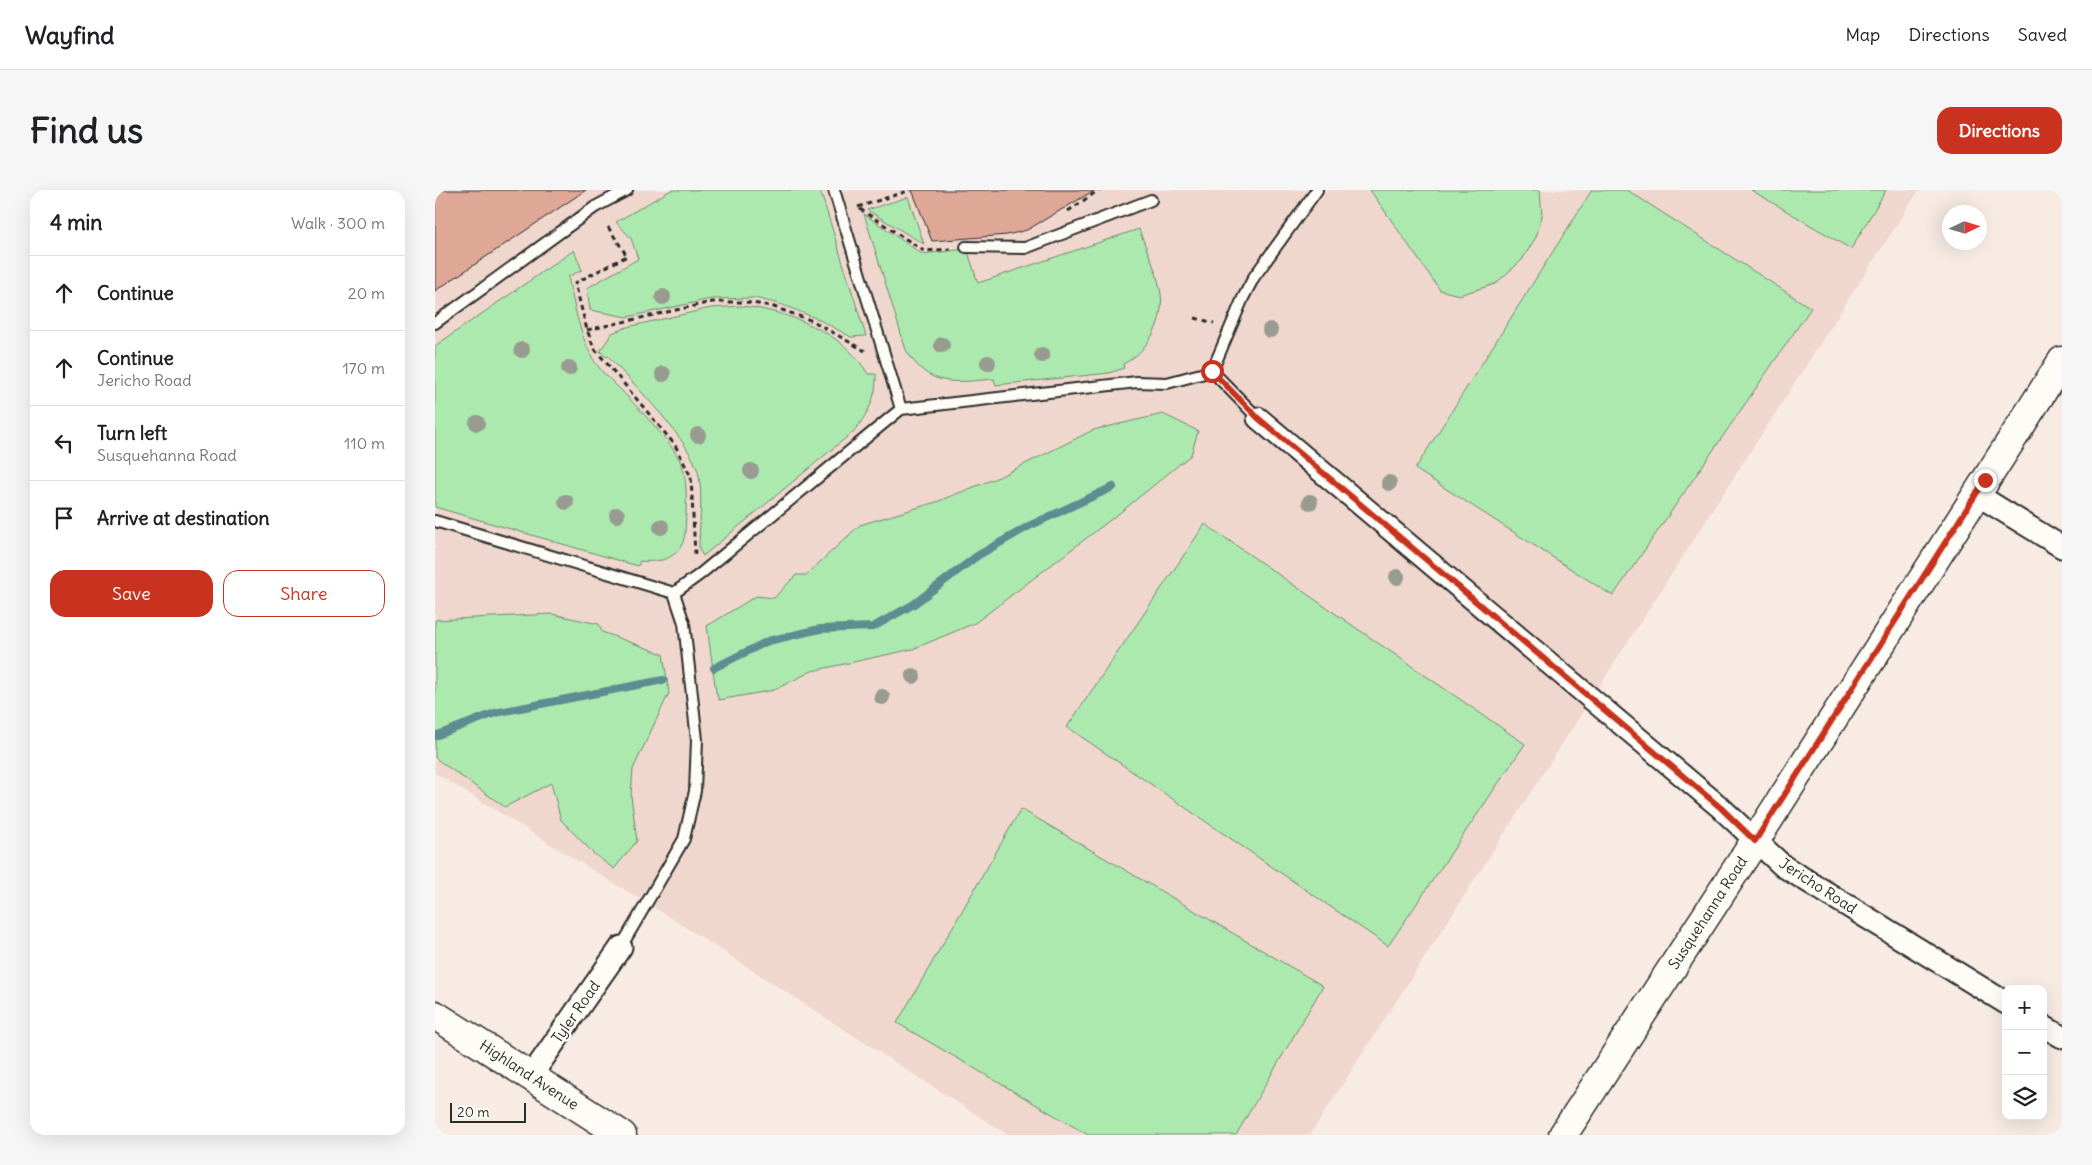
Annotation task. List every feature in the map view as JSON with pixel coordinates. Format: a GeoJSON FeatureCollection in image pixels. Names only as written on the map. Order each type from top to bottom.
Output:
{"type":"FeatureCollection","features":[{"type":"Feature","properties":{"kind":"main road","name":"Susquehanna Road"},"geometry":{"type":"LineString","coordinates":[[1563,1135],[1755,841],[2062,361]]}},
{"type":"Feature","properties":{"kind":"main road","name":"Highland Avenue"},"geometry":{"type":"LineString","coordinates":[[435,1015],[622,1135]]}},
{"type":"Feature","properties":{"kind":"street","name":"Jericho Road"},"geometry":{"type":"LineString","coordinates":[[1258,418],[1721,808],[1783,866],[2002,1001]]}},
{"type":"Feature","properties":{"kind":"street"},"geometry":{"type":"LineString","coordinates":[[1976,494],[2062,547]]}},
{"type":"Feature","properties":{"kind":"street","name":"Tyler Road"},"geometry":{"type":"LineString","coordinates":[[531,1076],[621,947]]}},
{"type":"Feature","properties":{"kind":"street"},"geometry":{"type":"LineString","coordinates":[[2047,1028],[2062,1037]]}},
{"type":"Feature","properties":{"kind":"lane"},"geometry":{"type":"LineString","coordinates":[[435,323],[595,207],[627,190]]}},
{"type":"Feature","properties":{"kind":"lane"},"geometry":{"type":"LineString","coordinates":[[834,190],[901,409]]}},
{"type":"Feature","properties":{"kind":"lane"},"geometry":{"type":"LineString","coordinates":[[1212,371],[1254,277],[1317,190]]}},
{"type":"Feature","properties":{"kind":"lane"},"geometry":{"type":"LineString","coordinates":[[966,247],[1025,248],[1151,200]]}},
{"type":"Feature","properties":{"kind":"lane"},"geometry":{"type":"LineString","coordinates":[[674,593],[699,575],[901,409],[1137,382],[1167,383],[1212,371]]}},
{"type":"Feature","properties":{"kind":"lane"},"geometry":{"type":"LineString","coordinates":[[1212,371],[1258,418]]}},
{"type":"Feature","properties":{"kind":"lane"},"geometry":{"type":"LineString","coordinates":[[435,522],[674,593]]}},
{"type":"Feature","properties":{"kind":"lane"},"geometry":{"type":"LineString","coordinates":[[621,947],[684,838],[695,791],[697,740],[684,623],[674,593]]}},
{"type":"Feature","properties":{"kind":"path"},"geometry":{"type":"LineString","coordinates":[[840,212],[911,190]]}},
{"type":"Feature","properties":{"kind":"path"},"geometry":{"type":"LineString","coordinates":[[1064,213],[1099,190]]}},
{"type":"Feature","properties":{"kind":"path"},"geometry":{"type":"LineString","coordinates":[[857,207],[924,252],[966,247]]}},
{"type":"Feature","properties":{"kind":"path"},"geometry":{"type":"LineString","coordinates":[[608,227],[627,256],[575,283],[587,330],[594,348],[675,445],[691,477],[695,557]]}},
{"type":"Feature","properties":{"kind":"path"},"geometry":{"type":"LineString","coordinates":[[587,330],[712,302],[745,302],[771,306],[813,321],[868,352]]}},
{"type":"Feature","properties":{"kind":"path"},"geometry":{"type":"LineString","coordinates":[[1195,318],[1217,324]]}},
{"type":"Feature","properties":{"kind":"shaded area"},"geometry":{"type":"Polygon","coordinates":[[[435,190],[1919,190],[1310,1135],[1008,1135],[682,925],[435,773],[435,190]]]}},
{"type":"Feature","properties":{"kind":"green space"},"geometry":{"type":"Polygon","coordinates":[[[671,190],[820,190],[866,336],[851,337],[818,319],[783,305],[755,298],[711,299],[627,317],[590,310],[587,288],[638,259],[631,238],[616,222],[671,190]]]}},
{"type":"Feature","properties":{"kind":"green space"},"geometry":{"type":"Polygon","coordinates":[[[1370,190],[1540,190],[1542,216],[1536,237],[1522,260],[1495,284],[1459,295],[1440,290],[1370,190]]]}},
{"type":"Feature","properties":{"kind":"green space"},"geometry":{"type":"Polygon","coordinates":[[[1592,190],[1627,190],[1811,308],[1613,596],[1415,469],[1592,190]]]}},
{"type":"Feature","properties":{"kind":"green space"},"geometry":{"type":"Polygon","coordinates":[[[1751,190],[1886,190],[1851,249],[1751,190]]]}},
{"type":"Feature","properties":{"kind":"green space"},"geometry":{"type":"Polygon","coordinates":[[[908,197],[924,244],[867,210],[908,197]]]}},
{"type":"Feature","properties":{"kind":"green space"},"geometry":{"type":"Polygon","coordinates":[[[864,214],[922,254],[967,249],[978,283],[1139,229],[1160,289],[1161,311],[1158,322],[1154,332],[1141,351],[1123,364],[1124,368],[1109,373],[996,385],[994,379],[955,381],[934,377],[915,363],[906,350],[864,214]]]}},
{"type":"Feature","properties":{"kind":"green space"},"geometry":{"type":"Polygon","coordinates":[[[574,250],[582,270],[568,277],[580,328],[592,357],[601,370],[656,428],[673,450],[683,468],[686,483],[685,533],[680,548],[670,557],[663,560],[640,561],[638,566],[435,507],[435,346],[574,250]]]}},
{"type":"Feature","properties":{"kind":"green space"},"geometry":{"type":"Polygon","coordinates":[[[742,306],[778,313],[813,326],[830,335],[857,359],[868,374],[876,374],[875,390],[871,405],[853,432],[703,556],[699,549],[700,484],[694,462],[686,447],[660,413],[608,356],[606,357],[600,351],[612,333],[627,327],[711,308],[742,306]]]}},
{"type":"Feature","properties":{"kind":"green space"},"geometry":{"type":"Polygon","coordinates":[[[1163,414],[1198,431],[1191,455],[1122,511],[975,623],[913,649],[812,671],[774,690],[719,700],[716,692],[707,626],[756,596],[774,598],[796,575],[806,575],[860,525],[936,502],[999,477],[1093,430],[1163,414]]]}},
{"type":"Feature","properties":{"kind":"green space"},"geometry":{"type":"Polygon","coordinates":[[[1205,524],[1525,744],[1388,946],[1067,727],[1205,524]]]}},
{"type":"Feature","properties":{"kind":"green space"},"geometry":{"type":"Polygon","coordinates":[[[552,614],[599,624],[602,632],[663,654],[669,693],[633,769],[631,796],[637,841],[614,869],[594,854],[561,820],[551,783],[505,807],[435,758],[435,620],[552,614]]]}},
{"type":"Feature","properties":{"kind":"green space"},"geometry":{"type":"Polygon","coordinates":[[[1021,809],[1323,986],[1236,1135],[1088,1135],[897,1023],[1021,809]]]}},
{"type":"Feature","properties":{"kind":"building"},"geometry":{"type":"Polygon","coordinates":[[[435,190],[586,190],[435,291],[435,190]]]}},
{"type":"Feature","properties":{"kind":"building"},"geometry":{"type":"Polygon","coordinates":[[[912,190],[1095,190],[1027,230],[1007,235],[932,241],[912,190]]]}},
{"type":"Feature","properties":{"kind":"waterway"},"geometry":{"type":"LineString","coordinates":[[714,668],[768,641],[820,629],[873,627],[914,604],[977,556],[1029,526],[1113,487]]}},
{"type":"Feature","properties":{"kind":"waterway"},"geometry":{"type":"LineString","coordinates":[[435,736],[495,713],[663,680]]}},
{"type":"Feature","properties":{"kind":"route"},"geometry":{"type":"LineString","coordinates":[[1212,371],[1258,418],[1721,808],[1755,841],[1985,480]]}}]}
